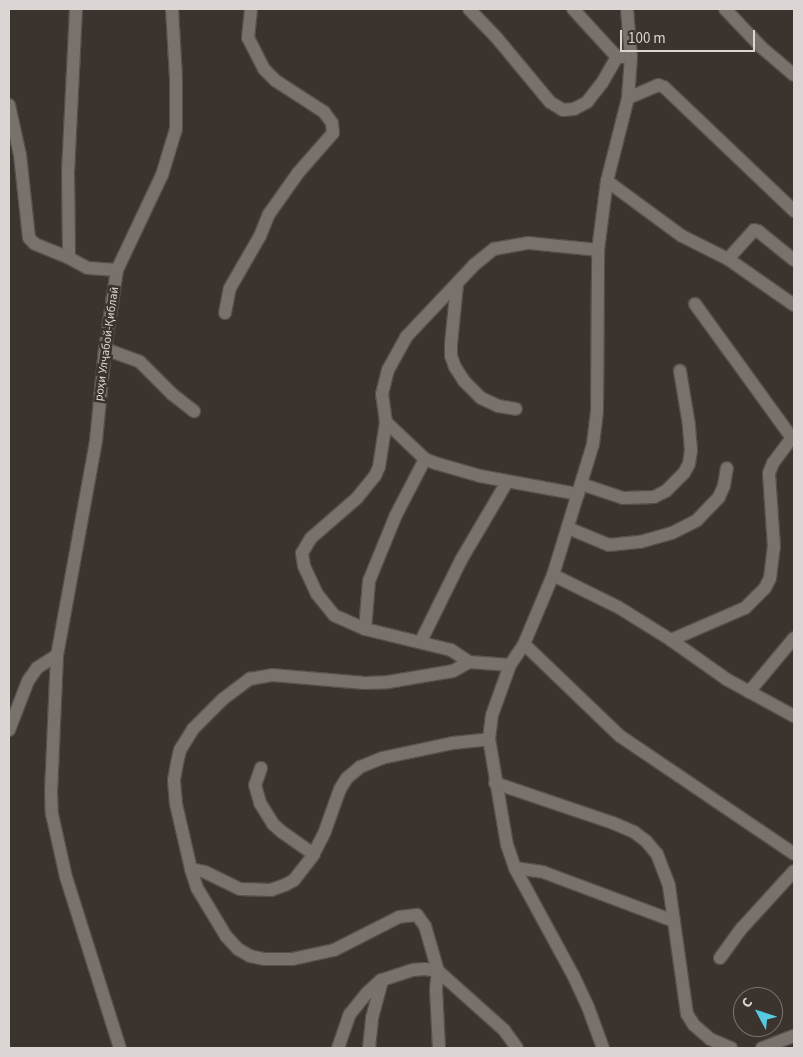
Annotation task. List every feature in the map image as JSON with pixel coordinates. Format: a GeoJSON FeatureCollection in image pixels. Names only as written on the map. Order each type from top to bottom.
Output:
{"type":"FeatureCollection","features":[{"type":"Feature","properties":{"kind":"street"},"geometry":{"type":"LineString","coordinates":[[69,258],[68,172],[76,9]]}},
{"type":"Feature","properties":{"kind":"street"},"geometry":{"type":"LineString","coordinates":[[118,270],[162,175],[176,129],[176,78],[172,9]]}},
{"type":"Feature","properties":{"kind":"street"},"geometry":{"type":"LineString","coordinates":[[225,313],[230,288],[260,236],[269,214],[298,173],[324,146],[333,133],[332,123],[324,112],[276,81],[264,69],[252,50],[248,38],[251,9]]}},
{"type":"Feature","properties":{"kind":"street"},"geometry":{"type":"LineString","coordinates":[[469,9],[496,37],[550,102],[563,110],[574,108],[587,102],[602,84],[617,57]]}},
{"type":"Feature","properties":{"kind":"street"},"geometry":{"type":"LineString","coordinates":[[573,9],[617,57],[631,57]]}},
{"type":"Feature","properties":{"kind":"street"},"geometry":{"type":"LineString","coordinates":[[603,1048],[588,1007],[573,975],[514,868],[507,845],[489,740],[492,716],[510,665],[524,644],[553,575],[593,444],[597,412],[598,250],[607,181],[628,98],[631,57],[627,9]]}},
{"type":"Feature","properties":{"kind":"street"},"geometry":{"type":"LineString","coordinates":[[725,9],[762,47],[794,75]]}},
{"type":"Feature","properties":{"kind":"street"},"geometry":{"type":"LineString","coordinates":[[628,98],[658,85],[664,87],[794,211]]}},
{"type":"Feature","properties":{"kind":"street","name":"роҳи Улҷабой-Қиблаӣ"},"geometry":{"type":"LineString","coordinates":[[9,105],[20,155],[29,238],[35,244],[88,268],[118,270],[105,349],[96,441],[57,656],[51,754],[52,814],[66,877],[120,1048]]}},
{"type":"Feature","properties":{"kind":"street"},"geometry":{"type":"LineString","coordinates":[[607,181],[682,236],[728,259],[794,305]]}},
{"type":"Feature","properties":{"kind":"street"},"geometry":{"type":"LineString","coordinates":[[728,259],[754,230],[758,231],[794,260]]}},
{"type":"Feature","properties":{"kind":"street"},"geometry":{"type":"LineString","coordinates":[[510,665],[469,662],[451,650],[421,641],[365,629],[334,615],[327,608],[307,574],[302,553],[311,538],[357,498],[375,476],[379,467],[386,422],[382,394],[388,370],[396,354],[423,318],[482,257],[494,249],[528,243],[598,250]]}},
{"type":"Feature","properties":{"kind":"street"},"geometry":{"type":"LineString","coordinates":[[457,285],[450,344],[451,356],[455,367],[464,381],[481,398],[498,406],[516,408]]}},
{"type":"Feature","properties":{"kind":"street"},"geometry":{"type":"LineString","coordinates":[[671,640],[745,608],[765,588],[770,578],[774,547],[769,473],[773,463],[793,439],[695,304]]}},
{"type":"Feature","properties":{"kind":"street"},"geometry":{"type":"LineString","coordinates":[[105,349],[140,362],[172,394],[194,410]]}},
{"type":"Feature","properties":{"kind":"street"},"geometry":{"type":"LineString","coordinates":[[386,422],[425,459],[449,468],[507,482],[580,489],[623,498],[654,497],[666,491],[684,473],[689,464],[689,424],[680,372]]}},
{"type":"Feature","properties":{"kind":"street"},"geometry":{"type":"LineString","coordinates":[[365,629],[369,581],[396,515],[425,459]]}},
{"type":"Feature","properties":{"kind":"street"},"geometry":{"type":"LineString","coordinates":[[568,528],[609,544],[640,542],[672,533],[697,520],[715,502],[724,486],[727,468]]}},
{"type":"Feature","properties":{"kind":"street"},"geometry":{"type":"LineString","coordinates":[[421,641],[461,560],[507,482]]}},
{"type":"Feature","properties":{"kind":"street"},"geometry":{"type":"LineString","coordinates":[[553,575],[618,607],[671,640],[726,679],[794,716]]}},
{"type":"Feature","properties":{"kind":"street"},"geometry":{"type":"LineString","coordinates":[[749,692],[794,638]]}},
{"type":"Feature","properties":{"kind":"street"},"geometry":{"type":"LineString","coordinates":[[524,644],[620,736],[794,854]]}},
{"type":"Feature","properties":{"kind":"street"},"geometry":{"type":"LineString","coordinates":[[9,730],[28,681],[37,668],[57,656]]}},
{"type":"Feature","properties":{"kind":"street"},"geometry":{"type":"LineString","coordinates":[[439,1048],[436,989],[438,971],[422,919],[415,914],[399,917],[334,950],[292,959],[264,959],[244,953],[226,936],[197,888],[176,804],[174,780],[176,762],[180,750],[193,729],[238,687],[250,679],[272,675],[388,682],[453,671],[469,662]]}},
{"type":"Feature","properties":{"kind":"street"},"geometry":{"type":"LineString","coordinates":[[191,869],[205,872],[240,889],[271,890],[294,880],[304,870],[325,831],[340,789],[347,778],[360,766],[382,758],[453,742],[489,740]]}},
{"type":"Feature","properties":{"kind":"street"},"geometry":{"type":"LineString","coordinates":[[261,768],[257,777],[256,792],[266,813],[282,832],[314,854]]}},
{"type":"Feature","properties":{"kind":"street"},"geometry":{"type":"LineString","coordinates":[[495,783],[634,832],[657,854],[669,886],[687,1014],[694,1025],[710,1038],[731,1048]]}},
{"type":"Feature","properties":{"kind":"street"},"geometry":{"type":"LineString","coordinates":[[514,868],[543,872],[674,922]]}},
{"type":"Feature","properties":{"kind":"street"},"geometry":{"type":"LineString","coordinates":[[720,958],[742,928],[794,871]]}},
{"type":"Feature","properties":{"kind":"street"},"geometry":{"type":"LineString","coordinates":[[338,1048],[350,1014],[366,994],[382,980],[413,970],[438,971],[504,1030],[517,1048]]}},
{"type":"Feature","properties":{"kind":"street"},"geometry":{"type":"LineString","coordinates":[[369,1048],[372,1018],[382,980]]}},
{"type":"Feature","properties":{"kind":"street"},"geometry":{"type":"LineString","coordinates":[[762,1048],[794,1036]]}}]}
